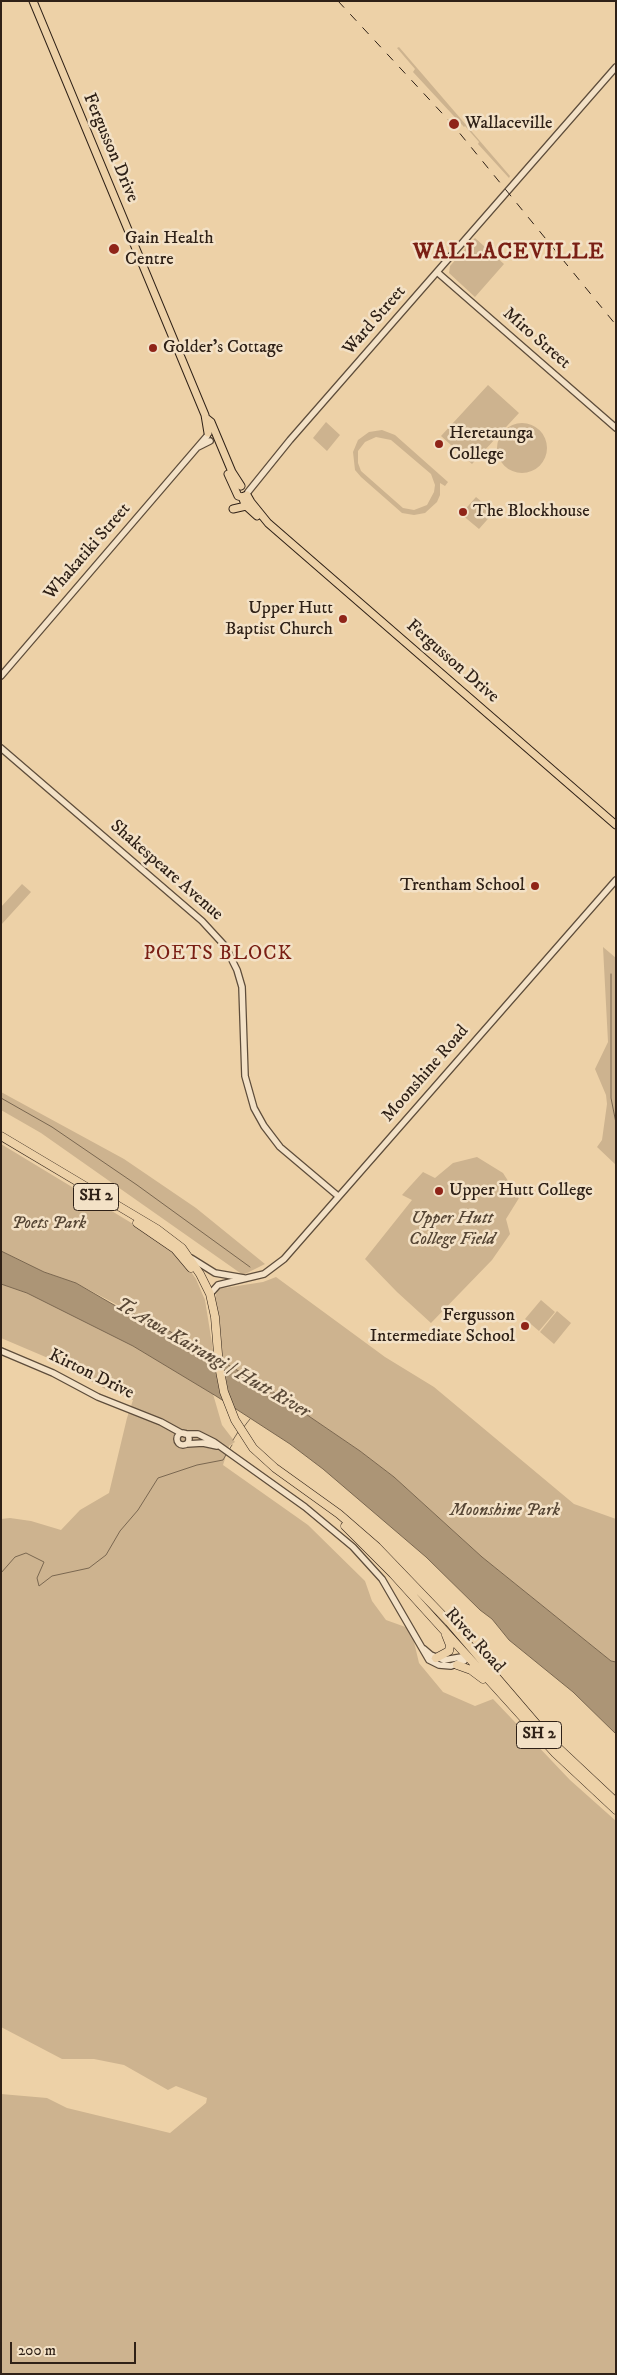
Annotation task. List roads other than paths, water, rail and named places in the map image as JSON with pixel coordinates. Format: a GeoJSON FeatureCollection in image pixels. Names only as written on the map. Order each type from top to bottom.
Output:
{"type":"FeatureCollection","features":[{"type":"Feature","properties":{"kind":"highway","name":"River Road"},"geometry":{"type":"LineString","coordinates":[[1,1138],[162,1232],[189,1256],[210,1294],[214,1311],[215,1332]]}},
{"type":"Feature","properties":{"kind":"highway","name":"River Road"},"geometry":{"type":"LineString","coordinates":[[1,1138],[175,1249],[190,1266],[205,1294],[215,1332],[226,1400],[235,1420],[248,1441],[266,1461],[364,1536],[405,1576],[449,1622],[534,1721],[582,1772],[616,1802]]}},
{"type":"Feature","properties":{"kind":"highway","name":"River Road"},"geometry":{"type":"LineString","coordinates":[[309,1493],[371,1550],[544,1741],[578,1776],[616,1810]]}},
{"type":"Feature","properties":{"kind":"highway"},"geometry":{"type":"LineString","coordinates":[[405,1576],[465,1647],[467,1656],[476,1659],[534,1721]]}},
{"type":"Feature","properties":{"kind":"highway"},"geometry":{"type":"LineString","coordinates":[[436,1658],[446,1655],[450,1649],[445,1631]]}},
{"type":"Feature","properties":{"kind":"highway"},"geometry":{"type":"LineString","coordinates":[[457,1665],[476,1673],[544,1741]]}},
{"type":"Feature","properties":{"kind":"main road","name":"Fergusson Drive"},"geometry":{"type":"LineString","coordinates":[[32,1],[206,418],[211,437],[243,491],[268,522],[616,824]]}},
{"type":"Feature","properties":{"kind":"main road","name":"Fergusson Drive"},"geometry":{"type":"LineString","coordinates":[[243,491],[246,506],[262,520],[268,522]]}},
{"type":"Feature","properties":{"kind":"main road"},"geometry":{"type":"LineString","coordinates":[[233,509],[246,506]]}},
{"type":"Feature","properties":{"kind":"street","name":"Ward Street"},"geometry":{"type":"LineString","coordinates":[[243,491],[256,481],[616,67]]}},
{"type":"Feature","properties":{"kind":"street","name":"Miro Street"},"geometry":{"type":"LineString","coordinates":[[437,272],[616,428]]}},
{"type":"Feature","properties":{"kind":"street","name":"Whakatiki Street"},"geometry":{"type":"LineString","coordinates":[[1,676],[198,447],[211,437]]}},
{"type":"Feature","properties":{"kind":"street","name":"Shakespeare Avenue"},"geometry":{"type":"LineString","coordinates":[[1,748],[202,921],[225,946],[237,970],[242,987],[245,1076],[254,1108],[268,1132],[280,1147],[338,1196]]}},
{"type":"Feature","properties":{"kind":"street","name":"Moonshine Road"},"geometry":{"type":"LineString","coordinates":[[210,1294],[218,1285],[252,1278],[269,1272],[280,1264],[616,880]]}},
{"type":"Feature","properties":{"kind":"street","name":"Moonshine Road"},"geometry":{"type":"LineString","coordinates":[[189,1256],[215,1273],[229,1277],[252,1278]]}},
{"type":"Feature","properties":{"kind":"street","name":"Kirton Drive"},"geometry":{"type":"LineString","coordinates":[[1,1351],[53,1373],[122,1408],[183,1434],[202,1435],[233,1455],[319,1518],[367,1560],[389,1590],[420,1644]]}},
{"type":"Feature","properties":{"kind":"street"},"geometry":{"type":"LineString","coordinates":[[167,1426],[181,1446],[202,1443],[221,1448]]}},
{"type":"Feature","properties":{"kind":"street"},"geometry":{"type":"LineString","coordinates":[[176,1439],[183,1434],[189,1438],[187,1444]]}},
{"type":"Feature","properties":{"kind":"street"},"geometry":{"type":"LineString","coordinates":[[420,1644],[428,1653],[436,1658],[447,1660],[467,1656]]}},
{"type":"Feature","properties":{"kind":"street"},"geometry":{"type":"LineString","coordinates":[[420,1644],[426,1656],[434,1663],[445,1666],[457,1665],[464,1661],[467,1656]]}},
{"type":"Feature","properties":{"kind":"water","name":"Te Awa Kairangi / Hutt River"},"geometry":{"type":"Polygon","coordinates":[[[1,1251],[44,1272],[76,1283],[114,1305],[156,1324],[195,1345],[272,1391],[360,1451],[394,1477],[482,1557],[611,1661],[616,1662],[616,1734],[573,1692],[509,1640],[492,1619],[480,1610],[426,1557],[323,1469],[290,1444],[216,1396],[133,1346],[27,1293],[1,1284],[1,1251]]]}},
{"type":"Feature","properties":{"kind":"waterway"},"geometry":{"type":"LineString","coordinates":[[611,974],[611,1098],[616,1123]]}},
{"type":"Feature","properties":{"kind":"waterway"},"geometry":{"type":"LineString","coordinates":[[1,1098],[52,1127],[137,1185],[250,1267]]}},
{"type":"Feature","properties":{"kind":"waterway"},"geometry":{"type":"LineString","coordinates":[[243,1428],[250,1419]]}},
{"type":"Feature","properties":{"kind":"waterway"},"geometry":{"type":"LineString","coordinates":[[233,1440],[238,1432]]}},
{"type":"Feature","properties":{"kind":"waterway"},"geometry":{"type":"LineString","coordinates":[[229,1450],[232,1445]]}},
{"type":"Feature","properties":{"kind":"waterway"},"geometry":{"type":"LineString","coordinates":[[1,1573],[15,1557],[26,1553],[44,1562],[37,1578],[39,1586],[52,1576],[89,1568],[106,1555],[120,1531],[138,1510],[158,1478],[197,1465],[223,1460],[227,1453]]}},
{"type":"Feature","properties":{"kind":"railway"},"geometry":{"type":"LineString","coordinates":[[338,1],[453,125],[616,325]]}},
{"type":"Feature","properties":{"kind":"place","name":"Wallaceville"},"geometry":{"type":"Point","coordinates":[454,124]}},
{"type":"Feature","properties":{"kind":"place","name":"Gain Health Centre"},"geometry":{"type":"Point","coordinates":[114,249]}},
{"type":"Feature","properties":{"kind":"place","name":"Golder's Cottage"},"geometry":{"type":"Point","coordinates":[153,348]}},
{"type":"Feature","properties":{"kind":"place","name":"Heretaunga College"},"geometry":{"type":"Point","coordinates":[439,444]}},
{"type":"Feature","properties":{"kind":"place","name":"The Blockhouse"},"geometry":{"type":"Point","coordinates":[463,512]}},
{"type":"Feature","properties":{"kind":"place","name":"Upper Hutt Baptist Church"},"geometry":{"type":"Point","coordinates":[343,619]}},
{"type":"Feature","properties":{"kind":"place","name":"Trentham School"},"geometry":{"type":"Point","coordinates":[535,886]}},
{"type":"Feature","properties":{"kind":"place","name":"Upper Hutt College"},"geometry":{"type":"Point","coordinates":[439,1191]}},
{"type":"Feature","properties":{"kind":"place","name":"Fergusson Intermediate School"},"geometry":{"type":"Point","coordinates":[525,1326]}},
{"type":"Feature","properties":{"kind":"district","name":"WALLACEVILLE"},"geometry":{"type":"Point","coordinates":[509,253]}},
{"type":"Feature","properties":{"kind":"district","name":"POETS BLOCK"},"geometry":{"type":"Point","coordinates":[218,955]}},
{"type":"Feature","properties":{"kind":"park label","name":"Poets Park"},"geometry":{"type":"Point","coordinates":[49,1224]}},
{"type":"Feature","properties":{"kind":"park label","name":"Upper Hutt College Field"},"geometry":{"type":"Point","coordinates":[452,1229]}},
{"type":"Feature","properties":{"kind":"park label","name":"Moonshine Park"},"geometry":{"type":"Point","coordinates":[505,1511]}}]}
